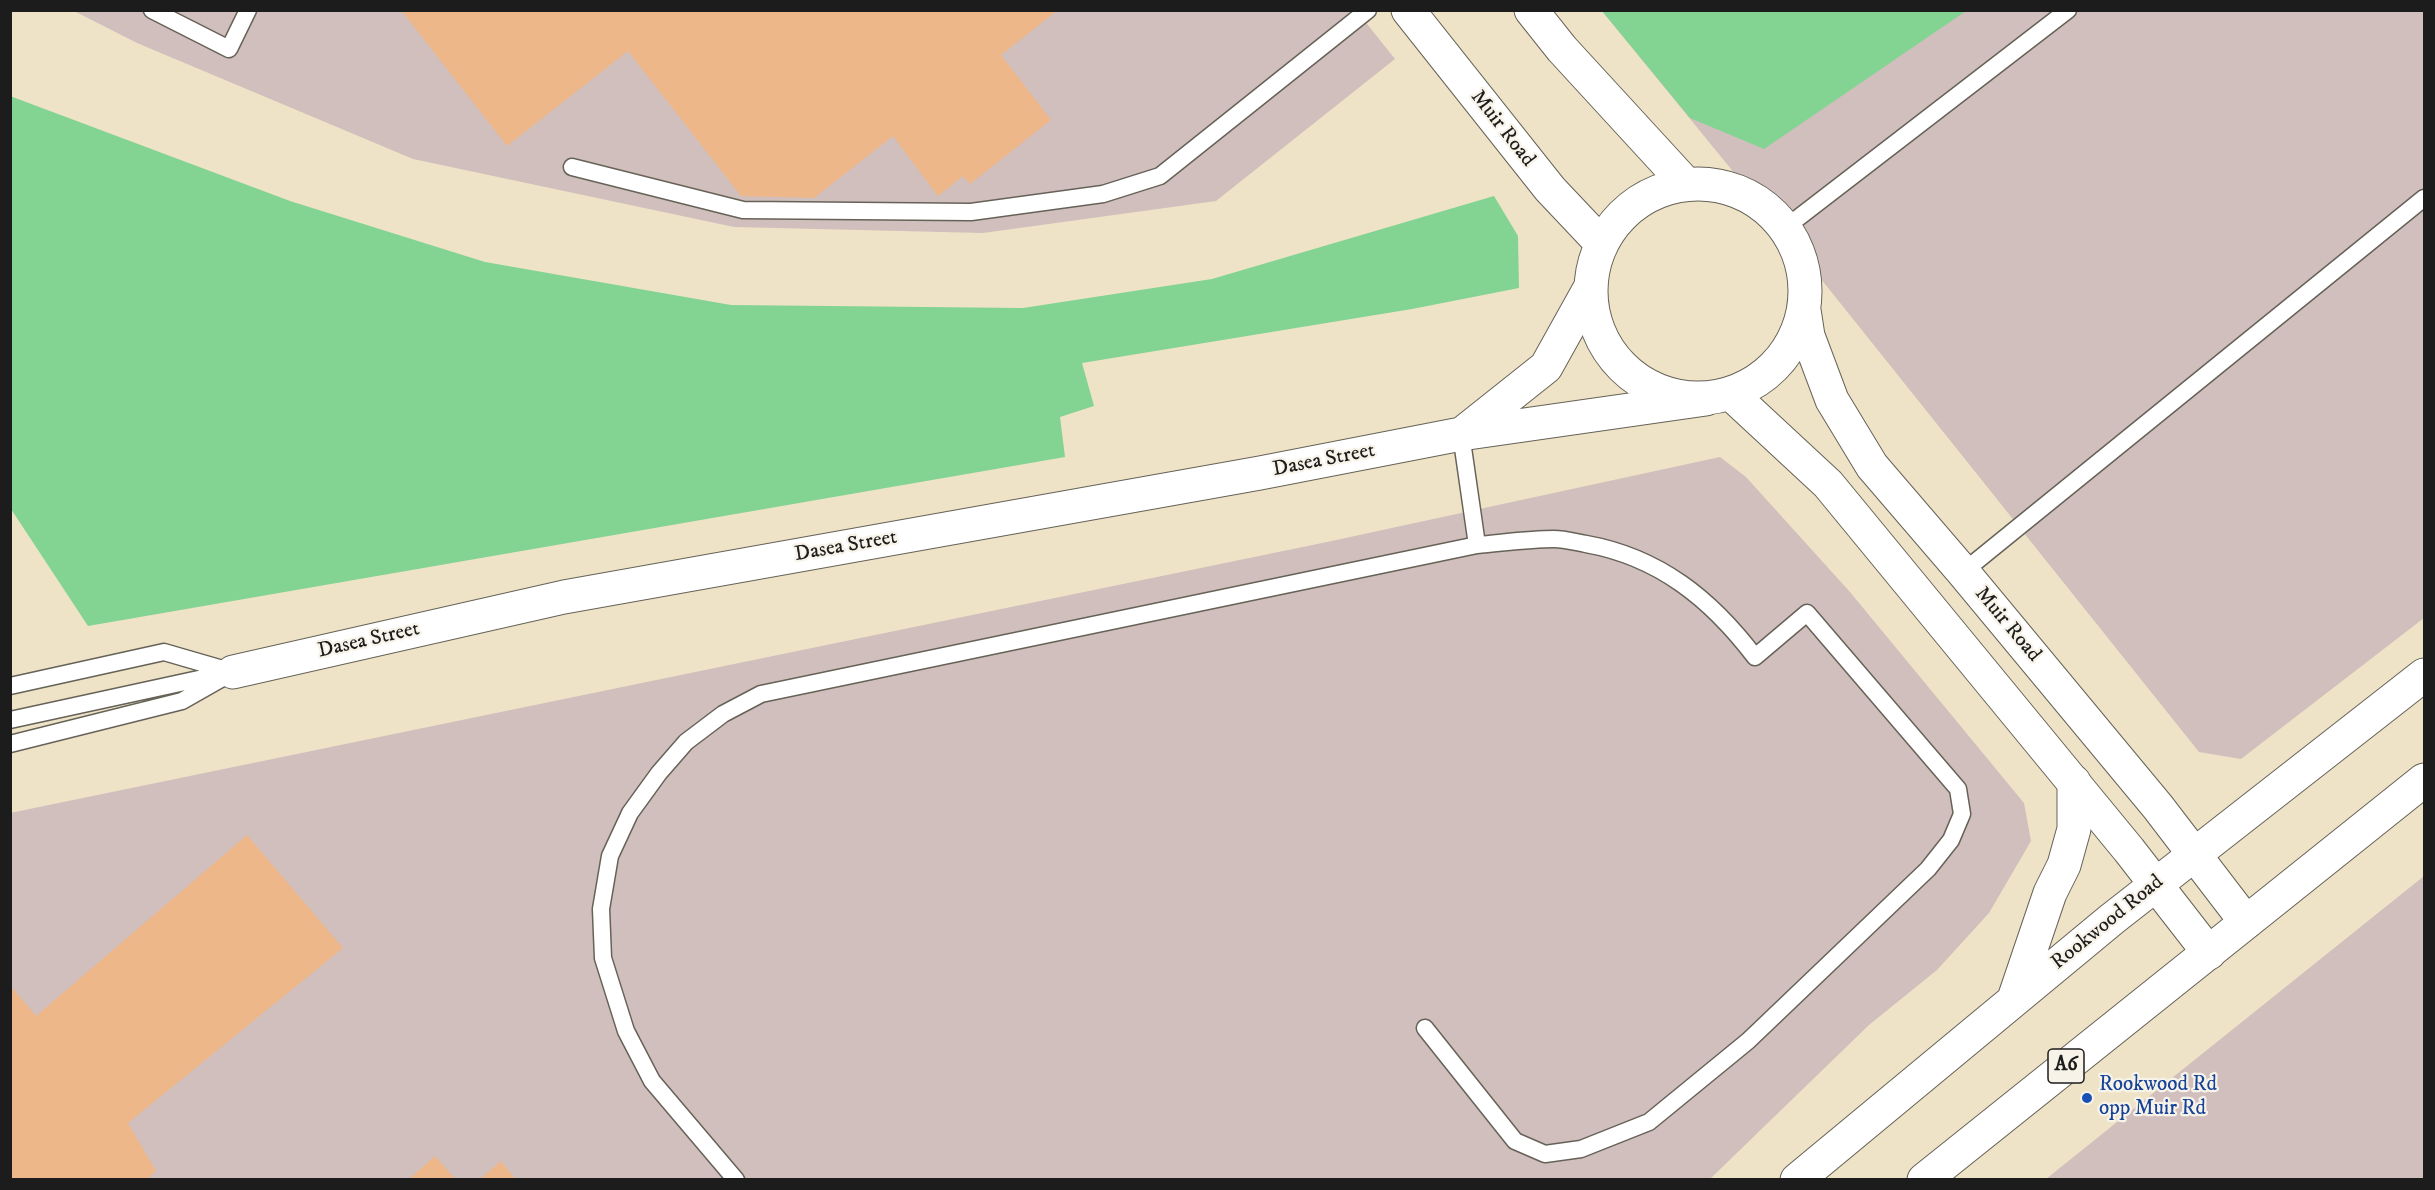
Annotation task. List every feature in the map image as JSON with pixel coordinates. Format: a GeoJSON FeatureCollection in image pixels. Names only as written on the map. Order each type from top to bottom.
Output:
{"type":"FeatureCollection","features":[{"type":"Feature","properties":{"kind":"main road","name":"Muir Road"},"geometry":{"type":"LineString","coordinates":[[1408,10],[1550,189],[1601,243]]}},
{"type":"Feature","properties":{"kind":"main road"},"geometry":{"type":"LineString","coordinates":[[1532,10],[1562,49],[1686,184]]}},
{"type":"Feature","properties":{"kind":"main road"},"geometry":{"type":"LineString","coordinates":[[1686,184],[1714,185],[1741,193],[1765,207],[1785,228],[1798,253],[1806,281],[1804,310],[1795,338],[1779,362],[1757,382],[1718,397],[1670,395],[1637,381],[1612,356],[1595,324],[1590,288],[1593,265],[1601,243],[1622,213],[1652,194],[1686,184]]}},
{"type":"Feature","properties":{"kind":"main road","name":"Dasea Street"},"geometry":{"type":"LineString","coordinates":[[1461,434],[1546,367],[1590,288]]}},
{"type":"Feature","properties":{"kind":"main road","name":"Muir Road"},"geometry":{"type":"LineString","coordinates":[[1804,310],[1808,336],[1832,400],[1872,466],[2158,807],[2246,922]]}},
{"type":"Feature","properties":{"kind":"main road"},"geometry":{"type":"LineString","coordinates":[[1718,397],[1828,484],[2157,884],[2209,953]]}},
{"type":"Feature","properties":{"kind":"main road","name":"Dasea Street"},"geometry":{"type":"LineString","coordinates":[[233,672],[564,597],[1260,473],[1461,434],[1718,397]]}},
{"type":"Feature","properties":{"kind":"main road","name":"Rookwood Road"},"geometry":{"type":"LineString","coordinates":[[1797,1179],[2014,999],[2194,854],[2424,675]]}},
{"type":"Feature","properties":{"kind":"main road","name":"A6"},"geometry":{"type":"LineString","coordinates":[[1924,1179],[2424,780]]}},
{"type":"Feature","properties":{"kind":"main road"},"geometry":{"type":"LineString","coordinates":[[2014,999],[2050,893],[2064,864],[2074,830],[2074,782]]}},
{"type":"Feature","properties":{"kind":"lane"},"geometry":{"type":"LineString","coordinates":[[152,10],[229,49],[248,10]]}},
{"type":"Feature","properties":{"kind":"lane"},"geometry":{"type":"LineString","coordinates":[[572,167],[743,210],[971,212],[1103,194],[1160,176],[1368,10]]}},
{"type":"Feature","properties":{"kind":"lane"},"geometry":{"type":"LineString","coordinates":[[1785,228],[2068,10]]}},
{"type":"Feature","properties":{"kind":"lane"},"geometry":{"type":"LineString","coordinates":[[1963,572],[2424,198]]}},
{"type":"Feature","properties":{"kind":"lane"},"geometry":{"type":"LineString","coordinates":[[1461,434],[1477,545]]}},
{"type":"Feature","properties":{"kind":"lane"},"geometry":{"type":"LineString","coordinates":[[736,1179],[652,1081],[626,1031],[603,958],[601,909],[610,856],[630,813],[659,773],[686,742],[723,714],[761,694],[1477,545],[1556,539],[1612,549],[1653,565],[1699,595],[1732,627],[1755,657],[1807,613],[1958,789],[1962,814],[1951,840],[1928,869],[1748,1041],[1649,1122],[1581,1149],[1545,1154],[1515,1141],[1425,1028]]}},
{"type":"Feature","properties":{"kind":"lane"},"geometry":{"type":"LineString","coordinates":[[10,686],[165,652],[233,672]]}},
{"type":"Feature","properties":{"kind":"lane"},"geometry":{"type":"LineString","coordinates":[[10,720],[233,672]]}},
{"type":"Feature","properties":{"kind":"lane"},"geometry":{"type":"LineString","coordinates":[[10,744],[182,701],[233,672]]}},
{"type":"Feature","properties":{"kind":"shaded area"},"geometry":{"type":"Polygon","coordinates":[[[1356,10],[1395,59],[1216,201],[983,233],[734,227],[413,159],[137,43],[74,11],[1356,10]]]}},
{"type":"Feature","properties":{"kind":"shaded area"},"geometry":{"type":"Polygon","coordinates":[[[1602,11],[2424,11],[2424,618],[2241,759],[2199,752],[1833,294],[1602,11]]]}},
{"type":"Feature","properties":{"kind":"shaded area"},"geometry":{"type":"Polygon","coordinates":[[[1720,457],[1746,477],[1850,592],[2024,803],[2031,841],[1989,913],[1937,970],[1869,1025],[1710,1179],[11,1180],[10,813],[1327,542],[1720,457]]]}},
{"type":"Feature","properties":{"kind":"shaded area"},"geometry":{"type":"Polygon","coordinates":[[[2424,876],[2424,1179],[2046,1179],[2424,876]]]}},
{"type":"Feature","properties":{"kind":"green space"},"geometry":{"type":"Polygon","coordinates":[[[1602,11],[1966,11],[1764,149],[1690,118],[1602,11]]]}},
{"type":"Feature","properties":{"kind":"green space"},"geometry":{"type":"Polygon","coordinates":[[[10,96],[290,201],[485,262],[731,305],[1023,308],[1212,279],[1494,196],[1518,236],[1519,288],[1412,309],[1082,363],[1094,406],[1060,417],[1065,457],[88,626],[11,509],[10,96]]]}},
{"type":"Feature","properties":{"kind":"building"},"geometry":{"type":"Polygon","coordinates":[[[401,10],[1058,10],[1001,55],[1051,120],[970,184],[963,176],[938,196],[893,136],[814,198],[741,196],[628,51],[507,146],[401,10]]]}},
{"type":"Feature","properties":{"kind":"building"},"geometry":{"type":"Polygon","coordinates":[[[247,835],[343,948],[128,1123],[156,1171],[146,1180],[10,1180],[10,985],[36,1016],[247,835]]]}},
{"type":"Feature","properties":{"kind":"building"},"geometry":{"type":"Polygon","coordinates":[[[435,1156],[456,1180],[408,1180],[435,1156]]]}},
{"type":"Feature","properties":{"kind":"building"},"geometry":{"type":"Polygon","coordinates":[[[501,1161],[516,1180],[479,1180],[501,1161]]]}},
{"type":"Feature","properties":{"kind":"place","name":"Rookwood Rd opp Muir Rd"},"geometry":{"type":"Point","coordinates":[2087,1098]}}]}
